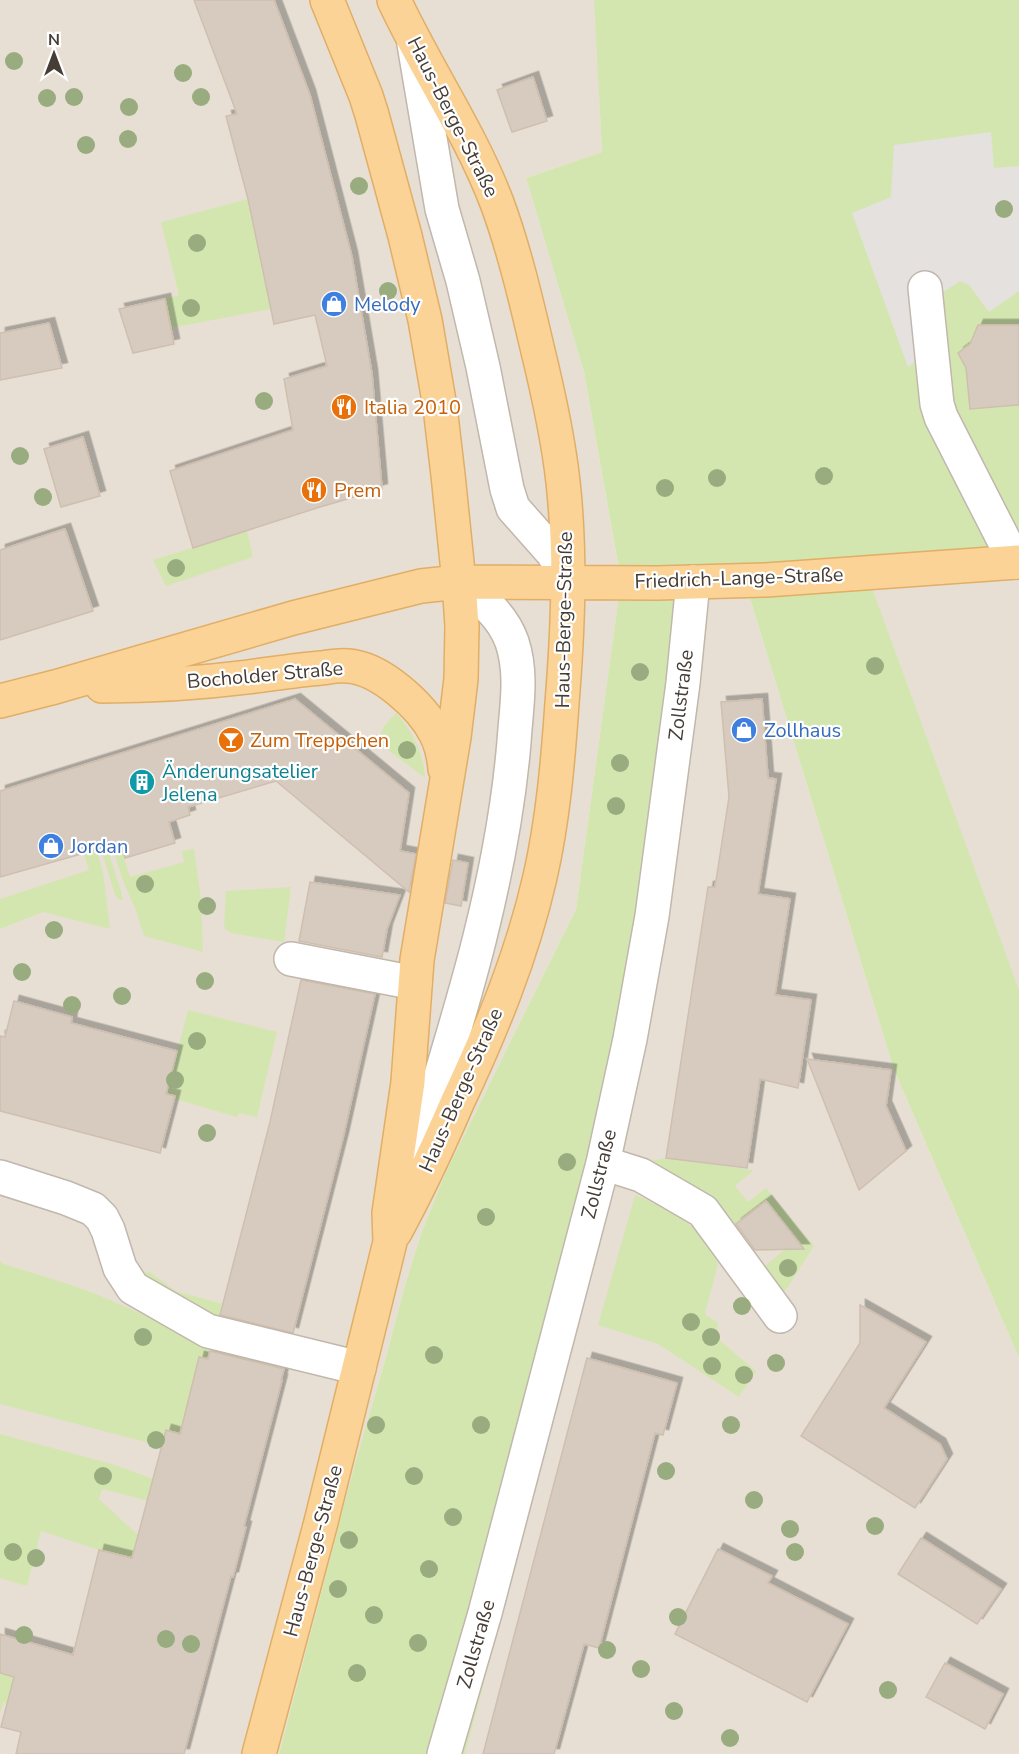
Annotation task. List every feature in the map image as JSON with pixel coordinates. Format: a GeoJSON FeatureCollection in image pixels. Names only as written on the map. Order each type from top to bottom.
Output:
{"type":"FeatureCollection","features":[{"type":"Feature","properties":{"kind":"main road","name":"Haus-Berge-Straße"},"geometry":{"type":"LineString","coordinates":[[327,0],[366,96],[377,131],[425,320],[440,407],[451,496],[462,626],[461,679],[421,930],[408,1082],[389,1213],[390,1242]]}},
{"type":"Feature","properties":{"kind":"main road","name":"Haus-Berge-Straße"},"geometry":{"type":"LineString","coordinates":[[259,1754],[321,1522],[390,1242],[411,1203],[487,1039],[517,956],[537,888],[552,807],[560,742],[568,582],[563,481],[555,429],[537,348],[521,282],[498,205],[464,131],[394,0]]}},
{"type":"Feature","properties":{"kind":"main road","name":"Friedrich-Lange-Straße"},"geometry":{"type":"LineString","coordinates":[[459,582],[658,583],[766,580],[1017,562]]}},
{"type":"Feature","properties":{"kind":"main road","name":"Bocholder Straße"},"geometry":{"type":"LineString","coordinates":[[0,701],[385,593],[459,582]]}},
{"type":"Feature","properties":{"kind":"main road","name":"Bocholder Straße"},"geometry":{"type":"LineString","coordinates":[[55,687],[177,683],[336,666],[358,668],[377,675],[394,687],[426,718],[440,743],[446,782]]}},
{"type":"Feature","properties":{"kind":"street"},"geometry":{"type":"LineString","coordinates":[[414,40],[442,208],[463,281],[483,367],[507,489],[513,508],[552,552],[568,582]]}},
{"type":"Feature","properties":{"kind":"street"},"geometry":{"type":"LineString","coordinates":[[926,288],[934,385],[941,417],[1017,562]]}},
{"type":"Feature","properties":{"kind":"street"},"geometry":{"type":"LineString","coordinates":[[390,1242],[465,994],[481,933],[496,865],[512,765],[518,685],[516,658],[511,640],[494,611],[482,598],[459,582]]}},
{"type":"Feature","properties":{"kind":"street","name":"Zollstraße"},"geometry":{"type":"LineString","coordinates":[[444,1754],[485,1613],[603,1163],[630,1039],[652,916],[683,683],[693,582]]}},
{"type":"Feature","properties":{"kind":"street"},"geometry":{"type":"LineString","coordinates":[[291,958],[415,983]]}},
{"type":"Feature","properties":{"kind":"street"},"geometry":{"type":"LineString","coordinates":[[603,1163],[641,1175],[703,1211],[780,1316]]}},
{"type":"Feature","properties":{"kind":"street"},"geometry":{"type":"LineString","coordinates":[[0,1177],[93,1209],[102,1218],[120,1268],[133,1288],[208,1331],[359,1368]]}},
{"type":"Feature","properties":{"kind":"shaded area"},"geometry":{"type":"Polygon","coordinates":[[[0,0],[595,0],[602,152],[526,178],[584,372],[621,582],[576,909],[445,1174],[422,1231],[354,1467],[279,1754],[0,1754],[0,0]]]}},
{"type":"Feature","properties":{"kind":"shaded area"},"geometry":{"type":"Polygon","coordinates":[[[991,132],[994,168],[1019,166],[1019,291],[989,312],[969,285],[960,281],[942,293],[946,341],[908,367],[852,213],[891,197],[894,145],[991,132]]]}},
{"type":"Feature","properties":{"kind":"shaded area"},"geometry":{"type":"Polygon","coordinates":[[[1019,573],[1019,1005],[871,585],[1019,573]]]}},
{"type":"Feature","properties":{"kind":"shaded area"},"geometry":{"type":"Polygon","coordinates":[[[694,582],[745,582],[894,1070],[1019,1358],[1019,1754],[454,1754],[694,582]]]}},
{"type":"Feature","properties":{"kind":"green space"},"geometry":{"type":"Polygon","coordinates":[[[594,0],[1019,0],[1019,562],[694,582],[585,1220],[558,1404],[465,1754],[279,1754],[354,1467],[422,1231],[445,1174],[576,909],[621,581],[584,372],[526,178],[602,152],[594,0]]]}},
{"type":"Feature","properties":{"kind":"green space"},"geometry":{"type":"Polygon","coordinates":[[[248,199],[271,309],[171,328],[165,299],[179,295],[161,222],[248,199]]]}},
{"type":"Feature","properties":{"kind":"green space"},"geometry":{"type":"Polygon","coordinates":[[[247,531],[253,557],[166,586],[153,560],[247,531]]]}},
{"type":"Feature","properties":{"kind":"green space"},"geometry":{"type":"Polygon","coordinates":[[[745,582],[871,585],[1019,990],[1019,1358],[894,1070],[745,582]]]}},
{"type":"Feature","properties":{"kind":"green space"},"geometry":{"type":"Polygon","coordinates":[[[396,713],[416,743],[425,778],[384,747],[381,733],[396,713]]]}},
{"type":"Feature","properties":{"kind":"green space"},"geometry":{"type":"Polygon","coordinates":[[[82,769],[121,891],[123,899],[121,900],[115,895],[77,771],[82,769]]]}},
{"type":"Feature","properties":{"kind":"green space"},"geometry":{"type":"Polygon","coordinates":[[[72,771],[103,872],[110,929],[43,912],[0,929],[0,899],[89,870],[59,775],[72,771]]]}},
{"type":"Feature","properties":{"kind":"green space"},"geometry":{"type":"Polygon","coordinates":[[[107,802],[130,877],[184,862],[182,851],[194,849],[201,900],[203,952],[144,936],[122,878],[99,804],[107,802]]]}},
{"type":"Feature","properties":{"kind":"green space"},"geometry":{"type":"Polygon","coordinates":[[[291,887],[284,942],[231,933],[224,928],[226,891],[291,887]]]}},
{"type":"Feature","properties":{"kind":"green space"},"geometry":{"type":"Polygon","coordinates":[[[188,1010],[277,1032],[257,1117],[239,1113],[237,1117],[175,1099],[175,1096],[166,1094],[188,1010]]]}},
{"type":"Feature","properties":{"kind":"green space"},"geometry":{"type":"Polygon","coordinates":[[[666,1158],[752,1170],[735,1186],[748,1202],[766,1188],[814,1246],[788,1287],[778,1298],[759,1273],[796,1240],[765,1202],[733,1226],[646,1162],[666,1158]]]}},
{"type":"Feature","properties":{"kind":"green space"},"geometry":{"type":"Polygon","coordinates":[[[635,1195],[661,1206],[684,1221],[695,1230],[712,1251],[718,1264],[705,1314],[718,1323],[717,1338],[756,1371],[739,1397],[658,1344],[598,1325],[635,1195]]]}},
{"type":"Feature","properties":{"kind":"green space"},"geometry":{"type":"Polygon","coordinates":[[[0,1261],[96,1294],[206,1342],[272,1366],[281,1373],[282,1380],[199,1357],[176,1450],[0,1404],[0,1261]]]}},
{"type":"Feature","properties":{"kind":"green space"},"geometry":{"type":"Polygon","coordinates":[[[148,1271],[176,1291],[295,1324],[291,1327],[253,1321],[250,1324],[235,1323],[209,1315],[146,1277],[144,1275],[148,1271]]]}},
{"type":"Feature","properties":{"kind":"green space"},"geometry":{"type":"Polygon","coordinates":[[[0,1434],[112,1464],[162,1482],[172,1507],[102,1489],[99,1499],[138,1535],[133,1558],[99,1550],[41,1531],[27,1586],[0,1578],[0,1434]]]}},
{"type":"Feature","properties":{"kind":"green space"},"geometry":{"type":"Polygon","coordinates":[[[0,1673],[24,1679],[7,1704],[3,1702],[0,1714],[0,1673]]]}},
{"type":"Feature","properties":{"kind":"building"},"geometry":{"type":"Polygon","coordinates":[[[194,0],[274,0],[310,95],[352,257],[372,374],[382,489],[193,548],[170,471],[293,430],[284,379],[327,366],[315,315],[274,324],[248,199],[226,116],[237,114],[194,0]]]}},
{"type":"Feature","properties":{"kind":"building"},"geometry":{"type":"Polygon","coordinates":[[[533,77],[547,121],[512,132],[497,90],[533,77]]]}},
{"type":"Feature","properties":{"kind":"building"},"geometry":{"type":"Polygon","coordinates":[[[165,299],[174,344],[133,353],[119,309],[165,299]]]}},
{"type":"Feature","properties":{"kind":"building"},"geometry":{"type":"Polygon","coordinates":[[[49,323],[62,368],[0,380],[0,333],[49,323]]]}},
{"type":"Feature","properties":{"kind":"building"},"geometry":{"type":"Polygon","coordinates":[[[978,325],[1019,325],[1019,405],[970,409],[966,368],[958,353],[970,344],[978,325]]]}},
{"type":"Feature","properties":{"kind":"building"},"geometry":{"type":"Polygon","coordinates":[[[83,437],[100,496],[61,507],[44,449],[83,437]]]}},
{"type":"Feature","properties":{"kind":"building"},"geometry":{"type":"Polygon","coordinates":[[[65,529],[93,611],[0,640],[0,550],[65,529]]]}},
{"type":"Feature","properties":{"kind":"building"},"geometry":{"type":"Polygon","coordinates":[[[295,699],[409,793],[400,851],[416,854],[409,892],[276,781],[188,807],[190,815],[169,822],[175,843],[125,858],[120,843],[0,877],[0,791],[295,699]]]}},
{"type":"Feature","properties":{"kind":"building"},"geometry":{"type":"Polygon","coordinates":[[[762,699],[768,778],[776,779],[758,894],[790,899],[775,995],[811,1000],[798,1088],[760,1079],[747,1168],[666,1158],[708,887],[715,887],[729,797],[721,702],[762,699]]]}},
{"type":"Feature","properties":{"kind":"building"},"geometry":{"type":"Polygon","coordinates":[[[453,860],[468,863],[461,906],[445,903],[453,860]]]}},
{"type":"Feature","properties":{"kind":"building"},"geometry":{"type":"Polygon","coordinates":[[[310,882],[400,895],[387,929],[382,957],[299,941],[310,882]]]}},
{"type":"Feature","properties":{"kind":"building"},"geometry":{"type":"Polygon","coordinates":[[[301,980],[375,994],[343,1138],[293,1333],[220,1315],[270,1122],[301,980]]]}},
{"type":"Feature","properties":{"kind":"building"},"geometry":{"type":"Polygon","coordinates":[[[14,1001],[72,1017],[71,1023],[177,1051],[166,1094],[175,1096],[160,1153],[0,1111],[0,1036],[5,1037],[14,1001]]]}},
{"type":"Feature","properties":{"kind":"building"},"geometry":{"type":"Polygon","coordinates":[[[807,1059],[891,1070],[886,1106],[906,1151],[859,1190],[807,1059]]]}},
{"type":"Feature","properties":{"kind":"building"},"geometry":{"type":"Polygon","coordinates":[[[766,1201],[804,1249],[755,1250],[736,1224],[766,1201]]]}},
{"type":"Feature","properties":{"kind":"building"},"geometry":{"type":"Polygon","coordinates":[[[860,1305],[926,1342],[884,1408],[940,1444],[947,1459],[915,1508],[801,1436],[860,1343],[860,1305]]]}},
{"type":"Feature","properties":{"kind":"building"},"geometry":{"type":"Polygon","coordinates":[[[210,1351],[284,1369],[244,1526],[246,1527],[184,1754],[16,1754],[21,1732],[1,1727],[14,1677],[0,1673],[0,1634],[73,1655],[99,1550],[132,1558],[166,1430],[180,1434],[199,1357],[208,1359],[210,1351]]]}},
{"type":"Feature","properties":{"kind":"building"},"geometry":{"type":"Polygon","coordinates":[[[587,1358],[677,1383],[663,1435],[655,1433],[599,1648],[584,1644],[554,1754],[483,1754],[587,1358]]]}},
{"type":"Feature","properties":{"kind":"building"},"geometry":{"type":"Polygon","coordinates":[[[921,1538],[1001,1589],[977,1624],[898,1574],[921,1538]]]}},
{"type":"Feature","properties":{"kind":"building"},"geometry":{"type":"Polygon","coordinates":[[[718,1549],[772,1576],[768,1583],[848,1624],[807,1702],[675,1634],[718,1549]]]}},
{"type":"Feature","properties":{"kind":"building"},"geometry":{"type":"Polygon","coordinates":[[[945,1663],[1003,1694],[985,1729],[926,1697],[945,1663]]]}},
{"type":"Feature","properties":{"kind":"place","name":"Melody"},"geometry":{"type":"Point","coordinates":[334,304]}},
{"type":"Feature","properties":{"kind":"place","name":"Italia 2010"},"geometry":{"type":"Point","coordinates":[344,407]}},
{"type":"Feature","properties":{"kind":"place","name":"Prem"},"geometry":{"type":"Point","coordinates":[314,490]}},
{"type":"Feature","properties":{"kind":"place","name":"Zollhaus"},"geometry":{"type":"Point","coordinates":[744,730]}},
{"type":"Feature","properties":{"kind":"place","name":"Zum Treppchen"},"geometry":{"type":"Point","coordinates":[231,740]}},
{"type":"Feature","properties":{"kind":"place","name":"Änderungsatelier Jelena"},"geometry":{"type":"Point","coordinates":[142,782]}},
{"type":"Feature","properties":{"kind":"place","name":"Jordan"},"geometry":{"type":"Point","coordinates":[51,846]}}]}
